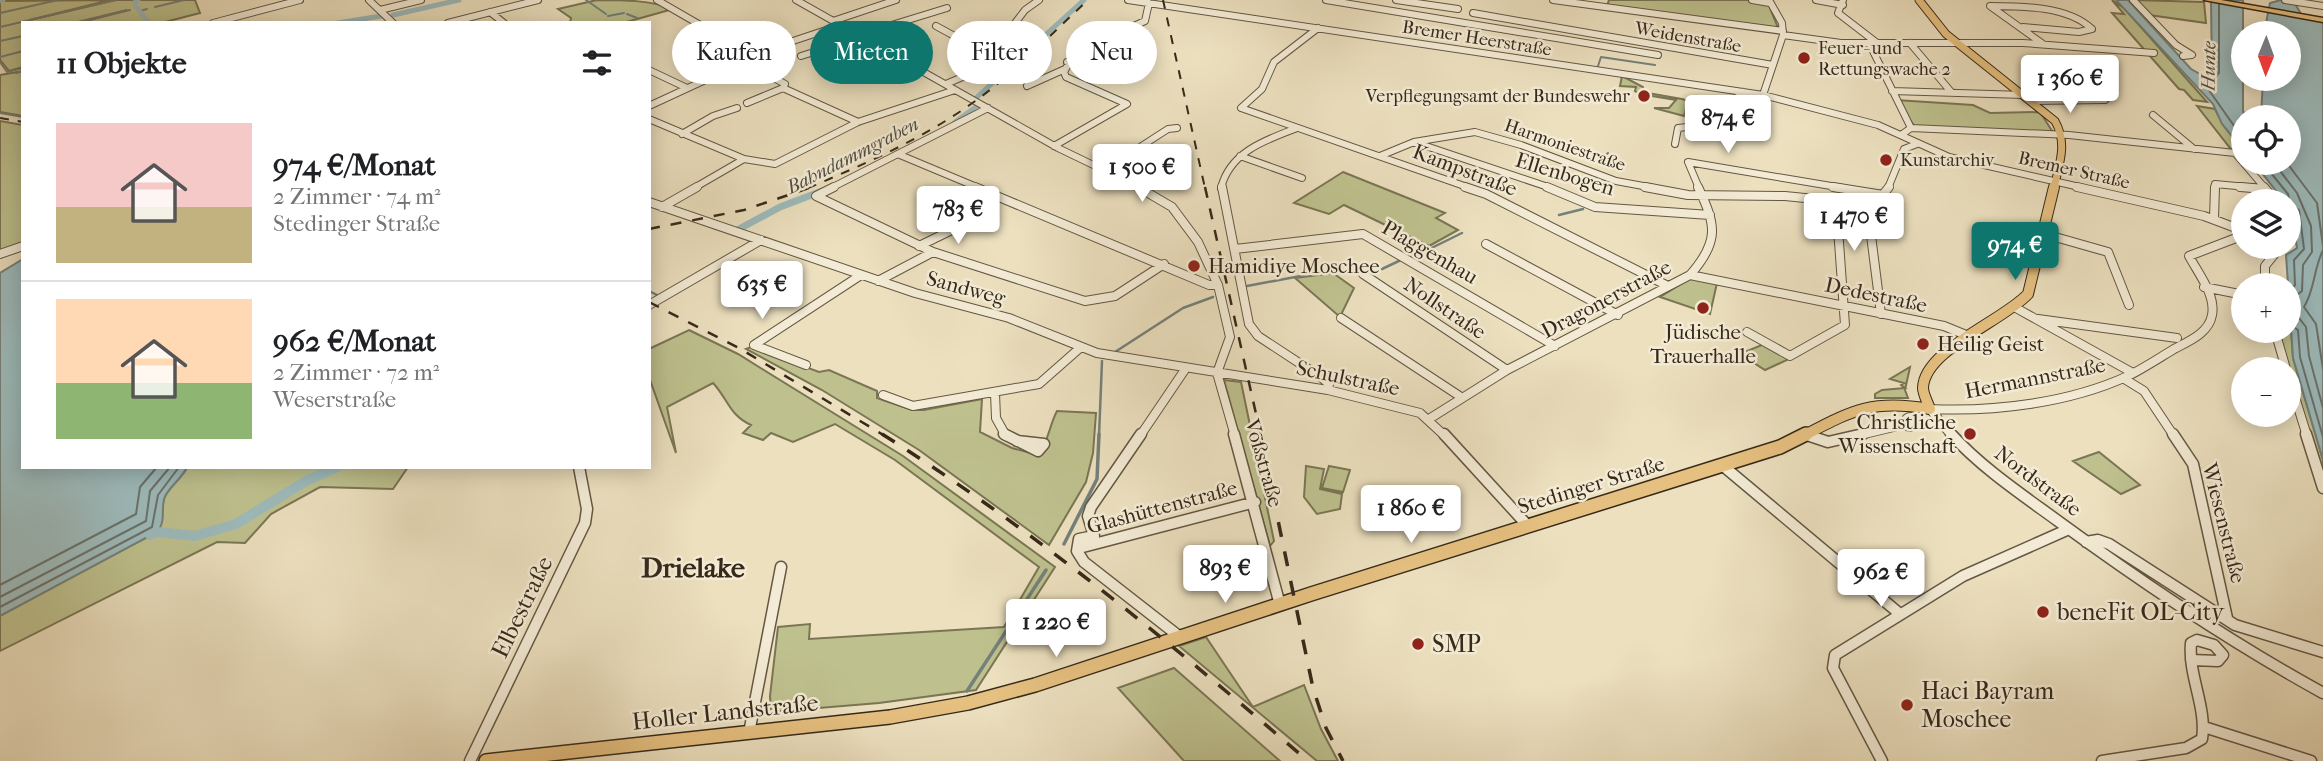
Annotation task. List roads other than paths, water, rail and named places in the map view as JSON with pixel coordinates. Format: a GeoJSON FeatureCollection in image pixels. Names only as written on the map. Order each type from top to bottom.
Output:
{"type":"FeatureCollection","features":[{"type":"Feature","properties":{"kind":"highway"},"geometry":{"type":"LineString","coordinates":[[2208,0],[2323,18]]}},
{"type":"Feature","properties":{"kind":"highway"},"geometry":{"type":"LineString","coordinates":[[2221,0],[2323,18]]}},
{"type":"Feature","properties":{"kind":"main road"},"geometry":{"type":"LineString","coordinates":[[1919,0],[1930,17],[2055,121],[2063,135],[2056,182],[2041,233],[2028,294],[2016,308],[1927,369],[1923,394],[1930,409]]}},
{"type":"Feature","properties":{"kind":"main road","name":"Stedinger Straße"},"geometry":{"type":"LineString","coordinates":[[968,703],[1035,685],[1780,447],[1807,435],[1840,415],[1860,408],[1930,409]]}},
{"type":"Feature","properties":{"kind":"main road","name":"Holler Landstraße"},"geometry":{"type":"LineString","coordinates":[[486,761],[890,717],[968,703]]}},
{"type":"Feature","properties":{"kind":"street"},"geometry":{"type":"LineString","coordinates":[[221,21],[300,0]]}},
{"type":"Feature","properties":{"kind":"street"},"geometry":{"type":"LineString","coordinates":[[369,0],[391,21]]}},
{"type":"Feature","properties":{"kind":"street"},"geometry":{"type":"LineString","coordinates":[[380,10],[421,0]]}},
{"type":"Feature","properties":{"kind":"street"},"geometry":{"type":"LineString","coordinates":[[456,21],[538,0]]}},
{"type":"Feature","properties":{"kind":"street"},"geometry":{"type":"LineString","coordinates":[[657,0],[693,21]]}},
{"type":"Feature","properties":{"kind":"street"},"geometry":{"type":"LineString","coordinates":[[796,0],[833,21],[896,0]]}},
{"type":"Feature","properties":{"kind":"street"},"geometry":{"type":"LineString","coordinates":[[1017,21],[1025,10],[1039,0]]}},
{"type":"Feature","properties":{"kind":"street","name":"Bremer Heerstraße"},"geometry":{"type":"LineString","coordinates":[[1128,0],[1655,79]]}},
{"type":"Feature","properties":{"kind":"street"},"geometry":{"type":"LineString","coordinates":[[1326,0],[1357,2],[1658,55]]}},
{"type":"Feature","properties":{"kind":"street"},"geometry":{"type":"LineString","coordinates":[[1396,0],[1458,9]]}},
{"type":"Feature","properties":{"kind":"street"},"geometry":{"type":"LineString","coordinates":[[1553,0],[1832,42],[2043,44],[2154,53]]}},
{"type":"Feature","properties":{"kind":"street"},"geometry":{"type":"LineString","coordinates":[[1752,0],[1769,1],[1782,23],[1783,33],[1763,95]]}},
{"type":"Feature","properties":{"kind":"street"},"geometry":{"type":"LineString","coordinates":[[1816,0],[1843,2],[1838,13],[1878,43]]}},
{"type":"Feature","properties":{"kind":"street"},"geometry":{"type":"LineString","coordinates":[[2133,0],[2176,46],[2192,55],[2183,56]]}},
{"type":"Feature","properties":{"kind":"street"},"geometry":{"type":"LineString","coordinates":[[2285,0],[2323,6]]}},
{"type":"Feature","properties":{"kind":"street"},"geometry":{"type":"LineString","coordinates":[[1145,21],[1151,2]]}},
{"type":"Feature","properties":{"kind":"street"},"geometry":{"type":"LineString","coordinates":[[1200,11],[1206,4]]}},
{"type":"Feature","properties":{"kind":"street"},"geometry":{"type":"LineString","coordinates":[[2023,27],[2079,32],[2092,29],[2083,19],[2073,16],[1990,7],[2023,27],[2043,44]]}},
{"type":"Feature","properties":{"kind":"street"},"geometry":{"type":"LineString","coordinates":[[907,21],[947,8]]}},
{"type":"Feature","properties":{"kind":"street"},"geometry":{"type":"LineString","coordinates":[[490,12],[501,21]]}},
{"type":"Feature","properties":{"kind":"street","name":"Weidenstraße"},"geometry":{"type":"LineString","coordinates":[[1474,13],[1773,65]]}},
{"type":"Feature","properties":{"kind":"street"},"geometry":{"type":"LineString","coordinates":[[936,26],[947,32]]}},
{"type":"Feature","properties":{"kind":"street","name":"Kampstraße"},"geometry":{"type":"LineString","coordinates":[[1318,28],[1274,62],[1262,89],[1241,108],[1486,194],[1668,286]]}},
{"type":"Feature","properties":{"kind":"street"},"geometry":{"type":"LineString","coordinates":[[651,105],[781,45],[810,35]]}},
{"type":"Feature","properties":{"kind":"street"},"geometry":{"type":"LineString","coordinates":[[1624,49],[1629,41]]}},
{"type":"Feature","properties":{"kind":"street"},"geometry":{"type":"LineString","coordinates":[[1869,43],[1911,128]]}},
{"type":"Feature","properties":{"kind":"street"},"geometry":{"type":"LineString","coordinates":[[1910,43],[1952,93]]}},
{"type":"Feature","properties":{"kind":"street"},"geometry":{"type":"LineString","coordinates":[[801,56],[810,53]]}},
{"type":"Feature","properties":{"kind":"street"},"geometry":{"type":"LineString","coordinates":[[1027,86],[1066,69]]}},
{"type":"Feature","properties":{"kind":"street"},"geometry":{"type":"LineString","coordinates":[[651,71],[687,89]]}},
{"type":"Feature","properties":{"kind":"street"},"geometry":{"type":"LineString","coordinates":[[933,77],[1054,146],[1163,200],[1180,215],[1198,242],[1218,285],[1230,337],[1217,373]]}},
{"type":"Feature","properties":{"kind":"street","name":"Bremer Straße"},"geometry":{"type":"LineString","coordinates":[[1655,79],[1763,95],[1859,119],[1949,157],[2214,219],[2231,227]]}},
{"type":"Feature","properties":{"kind":"street"},"geometry":{"type":"LineString","coordinates":[[747,103],[783,88],[785,84]]}},
{"type":"Feature","properties":{"kind":"street"},"geometry":{"type":"LineString","coordinates":[[1054,146],[1127,104],[1092,84]]}},
{"type":"Feature","properties":{"kind":"street"},"geometry":{"type":"LineString","coordinates":[[783,88],[858,122]]}},
{"type":"Feature","properties":{"kind":"street"},"geometry":{"type":"LineString","coordinates":[[651,120],[744,159],[775,164],[858,122],[955,90]]}},
{"type":"Feature","properties":{"kind":"street"},"geometry":{"type":"LineString","coordinates":[[1892,91],[2024,95]]}},
{"type":"Feature","properties":{"kind":"street"},"geometry":{"type":"LineString","coordinates":[[1675,144],[1678,128],[1705,125],[1743,92]]}},
{"type":"Feature","properties":{"kind":"street"},"geometry":{"type":"LineString","coordinates":[[2032,101],[2105,100]]}},
{"type":"Feature","properties":{"kind":"street"},"geometry":{"type":"LineString","coordinates":[[682,134],[713,116],[737,108]]}},
{"type":"Feature","properties":{"kind":"street"},"geometry":{"type":"LineString","coordinates":[[988,108],[816,196],[933,252],[1085,301],[1115,296],[1164,264]]}},
{"type":"Feature","properties":{"kind":"street"},"geometry":{"type":"LineString","coordinates":[[2153,115],[2194,149]]}},
{"type":"Feature","properties":{"kind":"street"},"geometry":{"type":"LineString","coordinates":[[1103,171],[1168,130],[1177,128]]}},
{"type":"Feature","properties":{"kind":"street"},"geometry":{"type":"LineString","coordinates":[[1297,128],[1240,156],[1226,172],[1221,186],[1249,324],[1258,336],[1329,384],[1328,390]]}},
{"type":"Feature","properties":{"kind":"street"},"geometry":{"type":"LineString","coordinates":[[1901,135],[1911,128],[2063,135],[2235,153],[2265,188]]}},
{"type":"Feature","properties":{"kind":"street","name":"Harmoniestraße"},"geometry":{"type":"LineString","coordinates":[[1380,156],[1396,147],[1414,142],[1475,132],[1521,145],[1616,181],[1702,196],[1785,196],[1867,204]]}},
{"type":"Feature","properties":{"kind":"street","name":"Ellenbogen"},"geometry":{"type":"LineString","coordinates":[[1414,142],[1544,185],[1595,207],[1710,215]]}},
{"type":"Feature","properties":{"kind":"street"},"geometry":{"type":"LineString","coordinates":[[1881,314],[1867,204],[1878,201],[1883,195],[1904,149],[1917,144]]}},
{"type":"Feature","properties":{"kind":"street"},"geometry":{"type":"LineString","coordinates":[[900,155],[1209,285],[1218,285]]}},
{"type":"Feature","properties":{"kind":"street"},"geometry":{"type":"LineString","coordinates":[[1127,181],[1163,156]]}},
{"type":"Feature","properties":{"kind":"street"},"geometry":{"type":"LineString","coordinates":[[1240,156],[1302,178]]}},
{"type":"Feature","properties":{"kind":"street"},"geometry":{"type":"LineString","coordinates":[[662,207],[744,159]]}},
{"type":"Feature","properties":{"kind":"street","name":"Dragonerstraße"},"geometry":{"type":"LineString","coordinates":[[1429,419],[1507,370],[1618,315],[1690,275],[1713,249],[1714,237],[1710,215],[1688,162],[1883,195]]}},
{"type":"Feature","properties":{"kind":"street"},"geometry":{"type":"LineString","coordinates":[[2214,219],[2215,184],[2265,188]]}},
{"type":"Feature","properties":{"kind":"street"},"geometry":{"type":"LineString","coordinates":[[1747,332],[1790,356],[1845,325],[1836,201]]}},
{"type":"Feature","properties":{"kind":"street","name":"Sandweg"},"geometry":{"type":"LineString","coordinates":[[651,203],[878,281],[1009,318],[1113,357]]}},
{"type":"Feature","properties":{"kind":"street"},"geometry":{"type":"LineString","coordinates":[[919,246],[956,228]]}},
{"type":"Feature","properties":{"kind":"street"},"geometry":{"type":"LineString","coordinates":[[2041,233],[2108,252],[2129,304]]}},
{"type":"Feature","properties":{"kind":"street","name":"Plaggenhau"},"geometry":{"type":"LineString","coordinates":[[1234,249],[1363,234],[1555,346]]}},
{"type":"Feature","properties":{"kind":"street","name":"Hermannstraße"},"geometry":{"type":"LineString","coordinates":[[1930,409],[1975,411],[2094,388],[2128,375],[2190,340],[2207,326],[2212,316],[2212,304],[2189,256],[2231,238]]}},
{"type":"Feature","properties":{"kind":"street"},"geometry":{"type":"LineString","coordinates":[[651,304],[761,240]]}},
{"type":"Feature","properties":{"kind":"street"},"geometry":{"type":"LineString","coordinates":[[1486,244],[1618,315]]}},
{"type":"Feature","properties":{"kind":"street"},"geometry":{"type":"LineString","coordinates":[[0,254],[21,247]]}},
{"type":"Feature","properties":{"kind":"street"},"geometry":{"type":"LineString","coordinates":[[878,281],[933,252]]}},
{"type":"Feature","properties":{"kind":"street","name":"Nollstraße"},"geometry":{"type":"LineString","coordinates":[[1363,274],[1507,370]]}},
{"type":"Feature","properties":{"kind":"street"},"geometry":{"type":"LineString","coordinates":[[806,365],[754,345],[861,275]]}},
{"type":"Feature","properties":{"kind":"street","name":"Dedestraße"},"geometry":{"type":"LineString","coordinates":[[1690,275],[1944,326],[1971,337]]}},
{"type":"Feature","properties":{"kind":"street"},"geometry":{"type":"LineString","coordinates":[[2204,288],[2231,293]]}},
{"type":"Feature","properties":{"kind":"street","name":"Wiesenstraße"},"geometry":{"type":"LineString","coordinates":[[2016,308],[2128,375],[2144,391],[2193,464],[2227,618]]}},
{"type":"Feature","properties":{"kind":"street"},"geometry":{"type":"LineString","coordinates":[[1341,318],[1461,397]]}},
{"type":"Feature","properties":{"kind":"street"},"geometry":{"type":"LineString","coordinates":[[2038,319],[2177,338]]}},
{"type":"Feature","properties":{"kind":"street"},"geometry":{"type":"LineString","coordinates":[[883,395],[914,406],[1040,384],[1081,347]]}},
{"type":"Feature","properties":{"kind":"street","name":"Schulstraße"},"geometry":{"type":"LineString","coordinates":[[1113,357],[1328,390],[1393,406],[1429,419],[1528,526]]}},
{"type":"Feature","properties":{"kind":"street"},"geometry":{"type":"LineString","coordinates":[[1096,539],[1088,516],[1091,507],[1186,368]]}},
{"type":"Feature","properties":{"kind":"street","name":"Voßstraße"},"geometry":{"type":"LineString","coordinates":[[1217,373],[1255,502],[1280,605]]}},
{"type":"Feature","properties":{"kind":"street"},"geometry":{"type":"LineString","coordinates":[[995,393],[994,418],[999,432],[1017,441]]}},
{"type":"Feature","properties":{"kind":"street","name":"Nordstraße"},"geometry":{"type":"LineString","coordinates":[[1930,409],[1964,448],[2086,542],[2105,542],[2241,628],[2323,652]]}},
{"type":"Feature","properties":{"kind":"street"},"geometry":{"type":"LineString","coordinates":[[2301,417],[2323,488]]}},
{"type":"Feature","properties":{"kind":"street"},"geometry":{"type":"LineString","coordinates":[[1807,435],[1828,442],[1906,424]]}},
{"type":"Feature","properties":{"kind":"street"},"geometry":{"type":"LineString","coordinates":[[1722,465],[1900,614]]}},
{"type":"Feature","properties":{"kind":"street","name":"Elbestraße"},"geometry":{"type":"LineString","coordinates":[[471,761],[585,523],[587,509],[579,469]]}},
{"type":"Feature","properties":{"kind":"street","name":"Glashüttenstraße"},"geometry":{"type":"LineString","coordinates":[[1180,637],[1084,562],[1077,554],[1079,548],[1096,539],[1255,502]]}},
{"type":"Feature","properties":{"kind":"street"},"geometry":{"type":"LineString","coordinates":[[1882,761],[1832,663],[1839,652],[1989,563],[2069,529]]}},
{"type":"Feature","properties":{"kind":"street"},"geometry":{"type":"LineString","coordinates":[[2086,542],[2257,656],[2323,693]]}},
{"type":"Feature","properties":{"kind":"street"},"geometry":{"type":"LineString","coordinates":[[749,733],[781,568]]}},
{"type":"Feature","properties":{"kind":"street"},"geometry":{"type":"LineString","coordinates":[[2102,761],[2193,746],[2202,739],[2204,727],[2190,679],[2191,660]]}},
{"type":"Feature","properties":{"kind":"street"},"geometry":{"type":"LineString","coordinates":[[2204,727],[2311,761]]}},
{"type":"Feature","properties":{"kind":"water"},"geometry":{"type":"Polygon","coordinates":[[[2116,0],[2128,0],[2191,69],[2200,74],[2212,73],[2211,0],[2243,0],[2243,21],[2231,21],[2231,91],[2243,91],[2243,105],[2231,105],[2231,135],[2222,124],[2213,104],[2116,0]]]}},
{"type":"Feature","properties":{"kind":"water"},"geometry":{"type":"Polygon","coordinates":[[[2293,0],[2301,14],[2323,18],[2323,460],[2301,385],[2301,357],[2293,357],[2292,343],[2301,343],[2301,273],[2287,273],[2286,259],[2301,259],[2301,189],[2275,189],[2263,175],[2301,175],[2301,105],[2262,105],[2262,91],[2301,91],[2301,21],[2266,21],[2270,3],[2293,0]]]}},
{"type":"Feature","properties":{"kind":"water"},"geometry":{"type":"Polygon","coordinates":[[[21,260],[21,469],[186,469],[166,495],[157,532],[0,616],[0,273],[21,260]]]}},
{"type":"Feature","properties":{"kind":"waterway"},"geometry":{"type":"LineString","coordinates":[[0,13],[58,0]]}},
{"type":"Feature","properties":{"kind":"waterway"},"geometry":{"type":"LineString","coordinates":[[26,21],[115,0]]}},
{"type":"Feature","properties":{"kind":"waterway"},"geometry":{"type":"LineString","coordinates":[[138,0],[134,3],[147,21]]}},
{"type":"Feature","properties":{"kind":"waterway"},"geometry":{"type":"LineString","coordinates":[[155,7],[184,0]]}},
{"type":"Feature","properties":{"kind":"waterway"},"geometry":{"type":"LineString","coordinates":[[393,15],[459,0]]}},
{"type":"Feature","properties":{"kind":"waterway"},"geometry":{"type":"LineString","coordinates":[[586,0],[606,14]]}},
{"type":"Feature","properties":{"kind":"waterway","name":"Bahndammgraben"},"geometry":{"type":"LineString","coordinates":[[976,98],[1084,0]]}},
{"type":"Feature","properties":{"kind":"waterway"},"geometry":{"type":"LineString","coordinates":[[140,11],[147,9]]}},
{"type":"Feature","properties":{"kind":"waterway"},"geometry":{"type":"LineString","coordinates":[[85,21],[130,10]]}},
{"type":"Feature","properties":{"kind":"waterway"},"geometry":{"type":"LineString","coordinates":[[608,16],[624,13]]}},
{"type":"Feature","properties":{"kind":"waterway"},"geometry":{"type":"LineString","coordinates":[[627,14],[637,18]]}},
{"type":"Feature","properties":{"kind":"waterway"},"geometry":{"type":"LineString","coordinates":[[350,21],[381,16]]}},
{"type":"Feature","properties":{"kind":"waterway"},"geometry":{"type":"LineString","coordinates":[[0,27],[21,22]]}},
{"type":"Feature","properties":{"kind":"waterway"},"geometry":{"type":"LineString","coordinates":[[1663,35],[1665,27]]}},
{"type":"Feature","properties":{"kind":"waterway"},"geometry":{"type":"LineString","coordinates":[[0,41],[21,36]]}},
{"type":"Feature","properties":{"kind":"waterway"},"geometry":{"type":"LineString","coordinates":[[0,57],[21,52]]}},
{"type":"Feature","properties":{"kind":"waterway"},"geometry":{"type":"LineString","coordinates":[[1598,66],[1601,57],[1655,65]]}},
{"type":"Feature","properties":{"kind":"waterway"},"geometry":{"type":"LineString","coordinates":[[0,62],[7,72],[21,68]]}},
{"type":"Feature","properties":{"kind":"waterway"},"geometry":{"type":"LineString","coordinates":[[16,73],[21,72]]}},
{"type":"Feature","properties":{"kind":"waterway","name":"Bahndammgraben"},"geometry":{"type":"LineString","coordinates":[[955,122],[977,106]]}},
{"type":"Feature","properties":{"kind":"waterway"},"geometry":{"type":"LineString","coordinates":[[0,113],[21,117]]}},
{"type":"Feature","properties":{"kind":"waterway"},"geometry":{"type":"LineString","coordinates":[[1608,153],[1598,163],[1619,169]]}},
{"type":"Feature","properties":{"kind":"waterway","name":"Bahndammgraben"},"geometry":{"type":"LineString","coordinates":[[739,229],[780,207],[822,191]]}},
{"type":"Feature","properties":{"kind":"waterway"},"geometry":{"type":"LineString","coordinates":[[1559,215],[1583,209]]}},
{"type":"Feature","properties":{"kind":"waterway"},"geometry":{"type":"LineString","coordinates":[[1415,256],[1462,233]]}},
{"type":"Feature","properties":{"kind":"waterway"},"geometry":{"type":"LineString","coordinates":[[1247,286],[1322,272],[1382,269],[1403,259]]}},
{"type":"Feature","properties":{"kind":"waterway"},"geometry":{"type":"LineString","coordinates":[[651,292],[659,296]]}},
{"type":"Feature","properties":{"kind":"waterway"},"geometry":{"type":"LineString","coordinates":[[1115,352],[1183,308],[1213,297]]}},
{"type":"Feature","properties":{"kind":"waterway"},"geometry":{"type":"LineString","coordinates":[[1099,436],[1102,361]]}},
{"type":"Feature","properties":{"kind":"waterway"},"geometry":{"type":"LineString","coordinates":[[1064,544],[1097,479],[1099,434]]}},
{"type":"Feature","properties":{"kind":"waterway","name":"Bahndammgraben"},"geometry":{"type":"LineString","coordinates":[[150,535],[157,532],[195,536],[236,524],[306,481],[333,469]]}},
{"type":"Feature","properties":{"kind":"waterway"},"geometry":{"type":"LineString","coordinates":[[967,691],[1046,570]]}},
{"type":"Feature","properties":{"kind":"railway"},"geometry":{"type":"LineString","coordinates":[[808,188],[892,151],[952,117],[1002,80],[1088,0]]}},
{"type":"Feature","properties":{"kind":"railway"},"geometry":{"type":"LineString","coordinates":[[1163,0],[1205,188]]}},
{"type":"Feature","properties":{"kind":"railway"},"geometry":{"type":"LineString","coordinates":[[0,118],[21,122]]}},
{"type":"Feature","properties":{"kind":"railway"},"geometry":{"type":"LineString","coordinates":[[651,229],[744,210],[812,187]]}},
{"type":"Feature","properties":{"kind":"railway"},"geometry":{"type":"LineString","coordinates":[[1205,187],[1261,436]]}},
{"type":"Feature","properties":{"kind":"railway"},"geometry":{"type":"LineString","coordinates":[[651,303],[739,348],[885,436]]}},
{"type":"Feature","properties":{"kind":"railway"},"geometry":{"type":"LineString","coordinates":[[882,434],[994,509],[1048,549],[1205,674],[1308,761]]}},
{"type":"Feature","properties":{"kind":"railway"},"geometry":{"type":"LineString","coordinates":[[1260,434],[1313,688],[1326,728],[1343,761]]}},
{"type":"Feature","properties":{"kind":"place","name":"Feuer- und Rettungswache 2"},"geometry":{"type":"Point","coordinates":[1804,58]}},
{"type":"Feature","properties":{"kind":"place","name":"Verpflegungsamt der Bundeswehr"},"geometry":{"type":"Point","coordinates":[1644,96]}},
{"type":"Feature","properties":{"kind":"place","name":"Kunstarchiv"},"geometry":{"type":"Point","coordinates":[1886,160]}},
{"type":"Feature","properties":{"kind":"place","name":"Hamidiye Moschee"},"geometry":{"type":"Point","coordinates":[1194,266]}},
{"type":"Feature","properties":{"kind":"place","name":"Jüdische Trauerhalle"},"geometry":{"type":"Point","coordinates":[1703,308]}},
{"type":"Feature","properties":{"kind":"place","name":"Heilig Geist"},"geometry":{"type":"Point","coordinates":[1923,344]}},
{"type":"Feature","properties":{"kind":"place","name":"Christliche Wissenschaft"},"geometry":{"type":"Point","coordinates":[1970,434]}},
{"type":"Feature","properties":{"kind":"place","name":"beneFit OL-City"},"geometry":{"type":"Point","coordinates":[2043,612]}},
{"type":"Feature","properties":{"kind":"place","name":"SMP"},"geometry":{"type":"Point","coordinates":[1418,644]}},
{"type":"Feature","properties":{"kind":"place","name":"Haci Bayram Moschee"},"geometry":{"type":"Point","coordinates":[1907,705]}},
{"type":"Feature","properties":{"kind":"district","name":"Drielake"},"geometry":{"type":"Point","coordinates":[693,567]}},
{"type":"Feature","properties":{"kind":"water label","name":"Hunte"},"geometry":{"type":"Point","coordinates":[2208,66]}}]}
